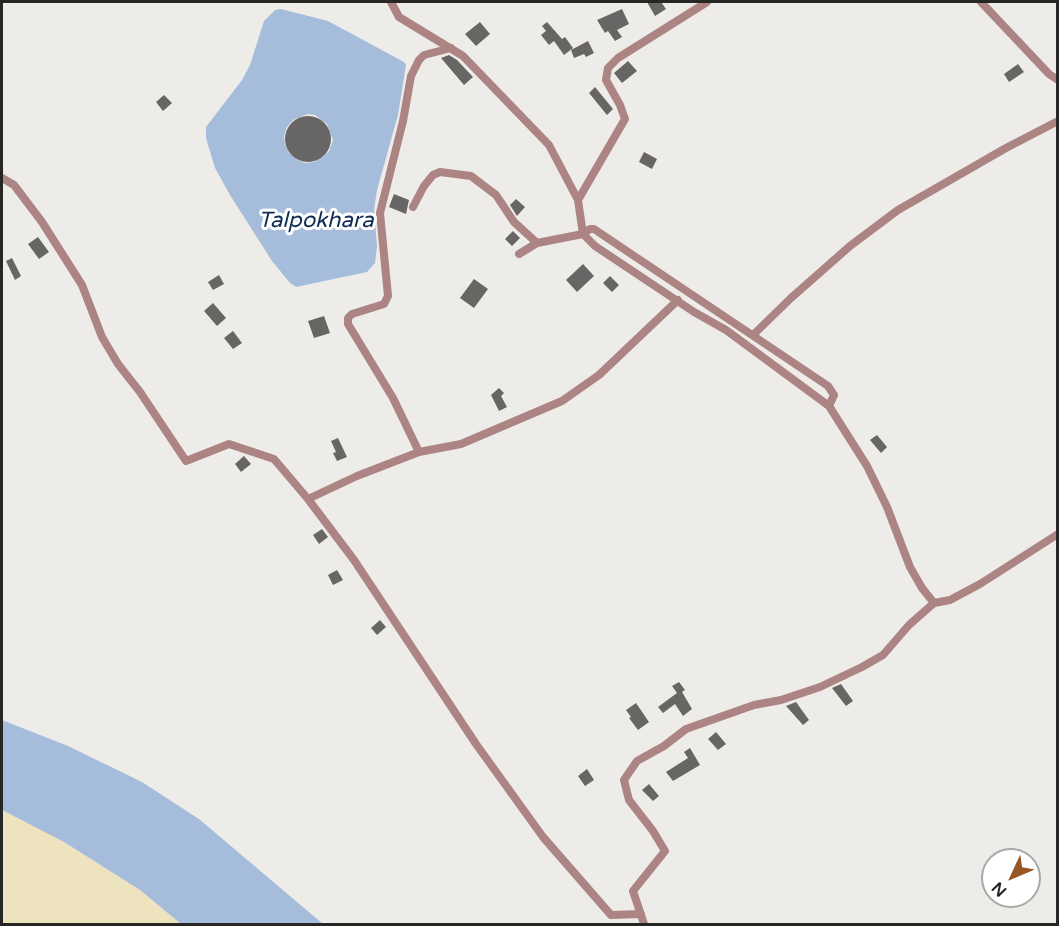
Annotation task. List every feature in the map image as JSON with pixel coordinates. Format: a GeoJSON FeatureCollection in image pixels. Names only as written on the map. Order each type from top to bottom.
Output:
{"type":"FeatureCollection","features":[{"type":"Feature","properties":{"kind":"street"},"geometry":{"type":"LineString","coordinates":[[391,2],[399,17],[463,56],[549,146],[578,200],[583,234],[595,246],[759,353],[830,405],[867,466],[910,567],[934,603]]}},
{"type":"Feature","properties":{"kind":"street"},"geometry":{"type":"LineString","coordinates":[[578,200],[625,119],[606,80],[608,68],[618,58],[707,2]]}},
{"type":"Feature","properties":{"kind":"street"},"geometry":{"type":"LineString","coordinates":[[981,2],[1049,74],[1058,80]]}},
{"type":"Feature","properties":{"kind":"street"},"geometry":{"type":"LineString","coordinates":[[419,452],[393,398],[348,324],[348,318],[352,314],[384,304],[388,296],[380,213],[403,121],[411,76],[424,55],[451,48]]}},
{"type":"Feature","properties":{"kind":"street"},"geometry":{"type":"LineString","coordinates":[[753,335],[850,246],[898,210],[1058,121]]}},
{"type":"Feature","properties":{"kind":"street"},"geometry":{"type":"LineString","coordinates":[[413,207],[424,186],[433,175],[440,172],[471,176],[496,195],[514,222],[537,243]]}},
{"type":"Feature","properties":{"kind":"street"},"geometry":{"type":"LineString","coordinates":[[2,177],[14,185],[42,222],[82,285],[102,337],[118,364],[140,392],[186,461],[229,444],[274,459],[354,560],[477,744],[543,837],[611,915],[641,914]]}},
{"type":"Feature","properties":{"kind":"street"},"geometry":{"type":"LineString","coordinates":[[519,254],[537,243],[583,234],[594,229],[828,386],[834,395],[830,405]]}},
{"type":"Feature","properties":{"kind":"street"},"geometry":{"type":"LineString","coordinates":[[308,500],[357,476],[419,452],[460,444],[562,401],[599,375],[678,300]]}},
{"type":"Feature","properties":{"kind":"street"},"geometry":{"type":"LineString","coordinates":[[644,924],[633,891],[665,851],[629,800],[624,780],[636,761],[664,746],[686,729],[754,705],[782,700],[819,687],[862,667],[884,655],[909,625],[934,603],[950,600],[980,584],[1058,534]]}},
{"type":"Feature","properties":{"kind":"sand"},"geometry":{"type":"Polygon","coordinates":[[[2,810],[64,842],[140,890],[181,924],[2,924],[2,810]]]}},
{"type":"Feature","properties":{"kind":"water","name":"Talpokhara"},"geometry":{"type":"Polygon","coordinates":[[[281,9],[328,21],[406,65],[398,115],[377,190],[374,210],[377,246],[375,263],[367,272],[296,287],[272,261],[230,195],[215,168],[206,138],[206,127],[242,80],[250,65],[264,21],[275,10],[281,9]],[[308,114],[293,120],[284,136],[289,153],[305,163],[314,162],[324,156],[329,151],[333,140],[327,124],[315,115],[308,114]]]}},
{"type":"Feature","properties":{"kind":"water"},"geometry":{"type":"Polygon","coordinates":[[[2,720],[68,746],[142,782],[199,819],[323,924],[181,924],[140,890],[64,842],[2,810],[2,720]]]}},
{"type":"Feature","properties":{"kind":"building"},"geometry":{"type":"Polygon","coordinates":[[[647,2],[661,2],[666,9],[655,16],[647,2]]]}},
{"type":"Feature","properties":{"kind":"building"},"geometry":{"type":"Polygon","coordinates":[[[622,9],[629,24],[617,30],[622,37],[615,41],[608,31],[605,33],[597,20],[622,9]]]}},
{"type":"Feature","properties":{"kind":"building"},"geometry":{"type":"Polygon","coordinates":[[[480,22],[490,34],[476,46],[465,34],[480,22]]]}},
{"type":"Feature","properties":{"kind":"building"},"geometry":{"type":"Polygon","coordinates":[[[547,22],[562,39],[565,37],[573,48],[564,55],[554,41],[549,45],[541,35],[546,31],[542,26],[547,22]]]}},
{"type":"Feature","properties":{"kind":"building"},"geometry":{"type":"Polygon","coordinates":[[[588,41],[594,53],[586,57],[584,54],[574,58],[571,50],[588,41]]]}},
{"type":"Feature","properties":{"kind":"building"},"geometry":{"type":"Polygon","coordinates":[[[449,55],[473,77],[464,85],[441,58],[449,55]]]}},
{"type":"Feature","properties":{"kind":"building"},"geometry":{"type":"Polygon","coordinates":[[[628,61],[637,71],[622,83],[614,73],[628,61]]]}},
{"type":"Feature","properties":{"kind":"building"},"geometry":{"type":"Polygon","coordinates":[[[1018,64],[1024,72],[1009,82],[1004,74],[1018,64]]]}},
{"type":"Feature","properties":{"kind":"building"},"geometry":{"type":"Polygon","coordinates":[[[595,87],[613,109],[607,115],[589,93],[595,87]]]}},
{"type":"Feature","properties":{"kind":"building"},"geometry":{"type":"Polygon","coordinates":[[[164,95],[172,103],[163,111],[156,102],[164,95]]]}},
{"type":"Feature","properties":{"kind":"building"},"geometry":{"type":"Polygon","coordinates":[[[308,116],[324,123],[331,139],[324,155],[308,162],[292,155],[285,139],[292,123],[308,116]]]}},
{"type":"Feature","properties":{"kind":"building"},"geometry":{"type":"Polygon","coordinates":[[[644,152],[657,159],[652,169],[639,162],[644,152]]]}},
{"type":"Feature","properties":{"kind":"building"},"geometry":{"type":"Polygon","coordinates":[[[394,194],[409,200],[406,214],[389,207],[394,194]]]}},
{"type":"Feature","properties":{"kind":"building"},"geometry":{"type":"Polygon","coordinates":[[[516,199],[525,207],[517,216],[510,205],[516,199]]]}},
{"type":"Feature","properties":{"kind":"building"},"geometry":{"type":"Polygon","coordinates":[[[513,231],[520,238],[512,246],[505,239],[513,231]]]}},
{"type":"Feature","properties":{"kind":"building"},"geometry":{"type":"Polygon","coordinates":[[[38,237],[49,252],[39,259],[28,244],[38,237]]]}},
{"type":"Feature","properties":{"kind":"building"},"geometry":{"type":"Polygon","coordinates":[[[12,258],[21,276],[15,280],[6,261],[12,258]]]}},
{"type":"Feature","properties":{"kind":"building"},"geometry":{"type":"Polygon","coordinates":[[[583,264],[594,276],[577,292],[566,280],[583,264]]]}},
{"type":"Feature","properties":{"kind":"building"},"geometry":{"type":"Polygon","coordinates":[[[219,275],[224,284],[213,290],[208,282],[219,275]]]}},
{"type":"Feature","properties":{"kind":"building"},"geometry":{"type":"Polygon","coordinates":[[[610,276],[619,285],[612,292],[603,283],[610,276]]]}},
{"type":"Feature","properties":{"kind":"building"},"geometry":{"type":"Polygon","coordinates":[[[474,279],[488,289],[474,308],[460,298],[474,279]]]}},
{"type":"Feature","properties":{"kind":"building"},"geometry":{"type":"Polygon","coordinates":[[[213,303],[226,318],[217,326],[204,311],[213,303]]]}},
{"type":"Feature","properties":{"kind":"building"},"geometry":{"type":"Polygon","coordinates":[[[324,316],[330,333],[314,338],[308,321],[324,316]]]}},
{"type":"Feature","properties":{"kind":"building"},"geometry":{"type":"Polygon","coordinates":[[[233,331],[242,343],[233,349],[224,338],[233,331]]]}},
{"type":"Feature","properties":{"kind":"building"},"geometry":{"type":"Polygon","coordinates":[[[499,388],[504,393],[501,396],[507,407],[499,411],[491,395],[499,388]]]}},
{"type":"Feature","properties":{"kind":"building"},"geometry":{"type":"Polygon","coordinates":[[[877,435],[887,447],[881,453],[870,440],[877,435]]]}},
{"type":"Feature","properties":{"kind":"building"},"geometry":{"type":"Polygon","coordinates":[[[338,438],[347,457],[337,461],[331,441],[338,438]]]}},
{"type":"Feature","properties":{"kind":"building"},"geometry":{"type":"Polygon","coordinates":[[[244,456],[251,464],[241,472],[235,464],[244,456]]]}},
{"type":"Feature","properties":{"kind":"building"},"geometry":{"type":"Polygon","coordinates":[[[322,529],[328,537],[319,544],[313,535],[322,529]]]}},
{"type":"Feature","properties":{"kind":"building"},"geometry":{"type":"Polygon","coordinates":[[[337,570],[343,580],[333,585],[328,575],[337,570]]]}},
{"type":"Feature","properties":{"kind":"building"},"geometry":{"type":"Polygon","coordinates":[[[380,620],[386,627],[377,635],[371,628],[380,620]]]}},
{"type":"Feature","properties":{"kind":"building"},"geometry":{"type":"Polygon","coordinates":[[[679,682],[685,690],[682,692],[692,709],[683,716],[675,704],[663,713],[658,707],[677,693],[672,686],[679,682]]]}},
{"type":"Feature","properties":{"kind":"building"},"geometry":{"type":"Polygon","coordinates":[[[841,684],[853,701],[846,706],[832,688],[841,684]]]}},
{"type":"Feature","properties":{"kind":"building"},"geometry":{"type":"Polygon","coordinates":[[[796,702],[809,720],[803,725],[786,706],[796,702]]]}},
{"type":"Feature","properties":{"kind":"building"},"geometry":{"type":"Polygon","coordinates":[[[636,703],[649,722],[638,730],[626,710],[636,703]]]}},
{"type":"Feature","properties":{"kind":"building"},"geometry":{"type":"Polygon","coordinates":[[[716,732],[726,744],[718,750],[708,739],[716,732]]]}},
{"type":"Feature","properties":{"kind":"building"},"geometry":{"type":"Polygon","coordinates":[[[690,748],[700,765],[673,781],[666,772],[688,758],[684,752],[690,748]]]}},
{"type":"Feature","properties":{"kind":"building"},"geometry":{"type":"Polygon","coordinates":[[[587,769],[594,780],[585,786],[578,776],[587,769]]]}},
{"type":"Feature","properties":{"kind":"building"},"geometry":{"type":"Polygon","coordinates":[[[649,784],[659,796],[653,801],[642,790],[649,784]]]}}]}
